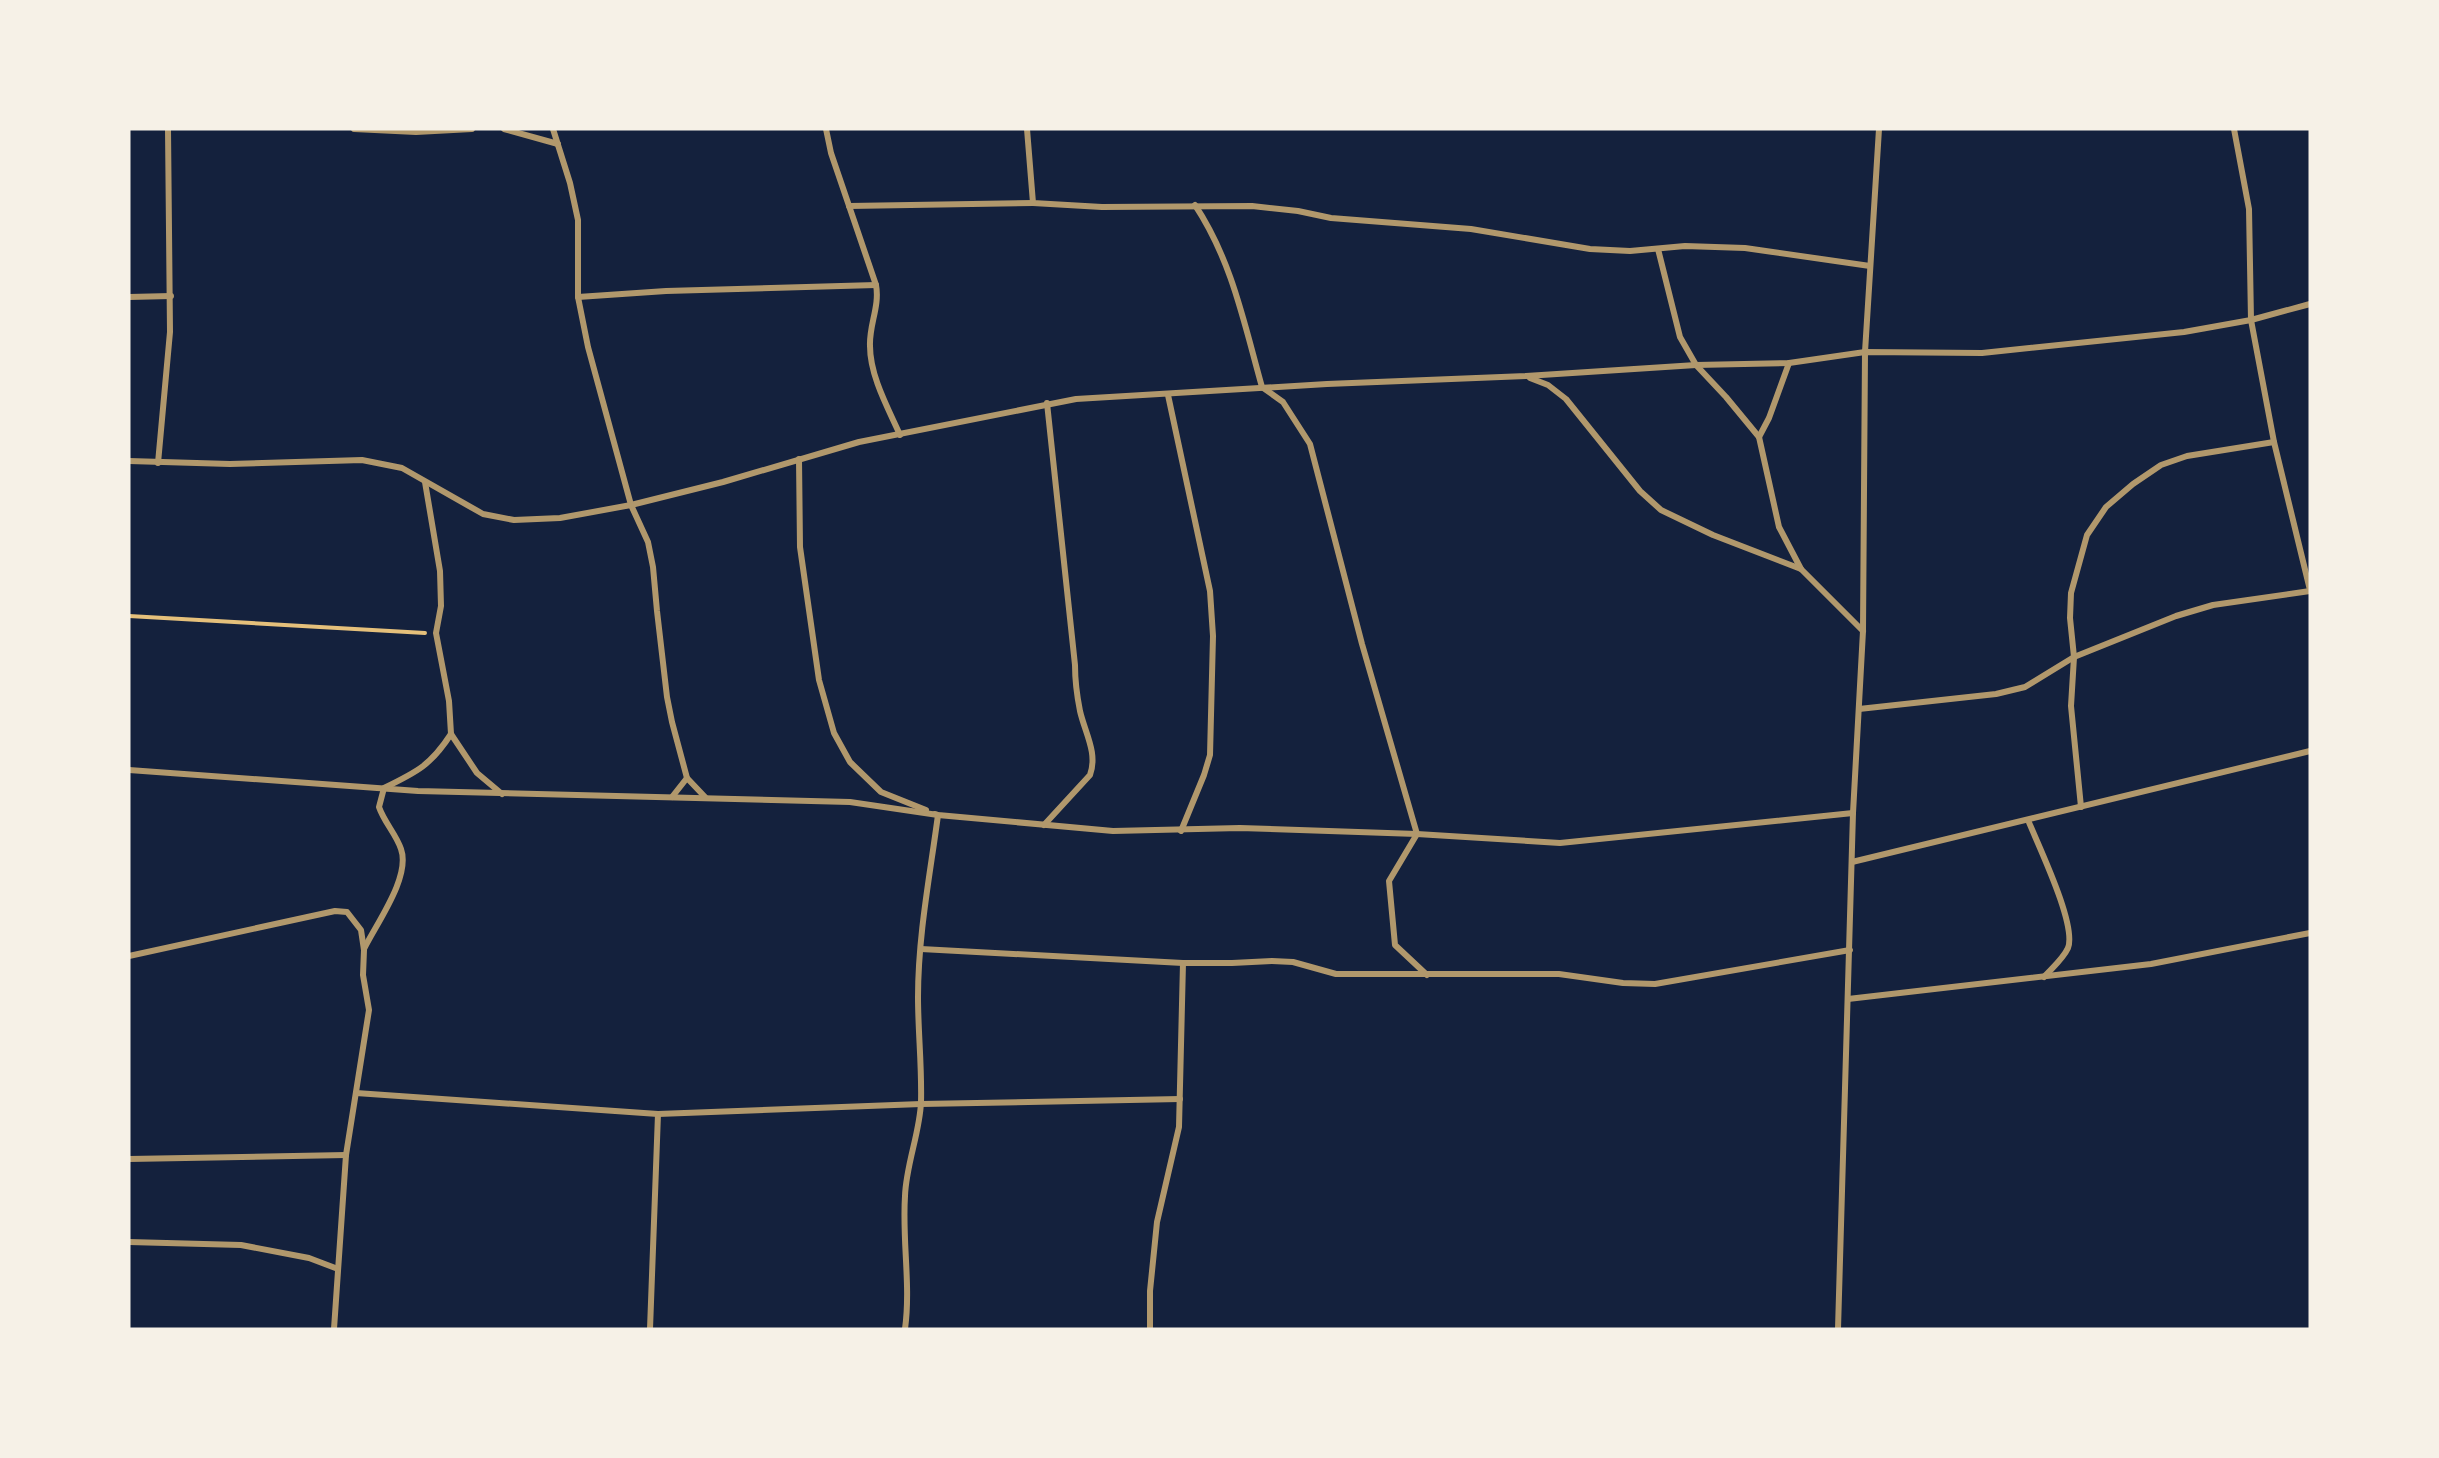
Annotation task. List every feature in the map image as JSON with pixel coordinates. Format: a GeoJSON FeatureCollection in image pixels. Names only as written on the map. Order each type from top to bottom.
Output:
{"type":"FeatureCollection","features":[{"type":"Feature","properties":{"kind":"street"},"geometry":{"type":"LineString","coordinates":[[158,463],[170,332],[168,129]]}},
{"type":"Feature","properties":{"kind":"street"},"geometry":{"type":"LineString","coordinates":[[354,129],[416,132],[472,129]]}},
{"type":"Feature","properties":{"kind":"street"},"geometry":{"type":"LineString","coordinates":[[504,129],[558,144]]}},
{"type":"Feature","properties":{"kind":"street"},"geometry":{"type":"LineString","coordinates":[[553,129],[570,183],[578,220],[578,297],[588,347],[631,505],[648,542],[653,567],[667,697],[687,778],[705,797]]}},
{"type":"Feature","properties":{"kind":"street"},"geometry":{"type":"LineString","coordinates":[[826,129],[831,153],[876,285],[877,302],[869,344],[872,364],[900,435]]}},
{"type":"Feature","properties":{"kind":"street"},"geometry":{"type":"LineString","coordinates":[[1027,129],[1033,203]]}},
{"type":"Feature","properties":{"kind":"street"},"geometry":{"type":"LineString","coordinates":[[1838,1329],[1853,813],[1863,631],[1865,352],[1879,129]]}},
{"type":"Feature","properties":{"kind":"street"},"geometry":{"type":"LineString","coordinates":[[1859,709],[1996,694],[2025,687],[2074,657],[2176,616],[2213,605],[2310,591],[2274,442],[2251,320],[2249,209],[2234,129]]}},
{"type":"Feature","properties":{"kind":"street"},"geometry":{"type":"LineString","coordinates":[[849,206],[1033,203],[1102,207],[1252,206],[1378,223],[1471,229],[1590,249],[1630,251],[1685,246],[1745,248],[1870,266]]}},
{"type":"Feature","properties":{"kind":"street"},"geometry":{"type":"LineString","coordinates":[[1195,205],[1216,240],[1232,277],[1262,387],[1283,402],[1310,444],[1362,644],[1417,834],[1389,881],[1395,945],[1427,975]]}},
{"type":"Feature","properties":{"kind":"street"},"geometry":{"type":"LineString","coordinates":[[1658,249],[1676,328],[1696,365],[1759,437],[1779,527],[1801,569],[1863,631]]}},
{"type":"Feature","properties":{"kind":"street"},"geometry":{"type":"LineString","coordinates":[[578,297],[666,291],[876,285]]}},
{"type":"Feature","properties":{"kind":"street"},"geometry":{"type":"LineString","coordinates":[[129,297],[171,296]]}},
{"type":"Feature","properties":{"kind":"street"},"geometry":{"type":"LineString","coordinates":[[129,461],[230,464],[362,460],[402,468],[483,514],[514,520],[560,518],[631,505],[723,482],[859,442],[1076,399],[1696,365],[1789,363],[1865,352],[1982,353],[2009,351],[2184,332],[2251,320],[2310,304]]}},
{"type":"Feature","properties":{"kind":"street"},"geometry":{"type":"LineString","coordinates":[[1759,437],[1769,418],[1789,363]]}},
{"type":"Feature","properties":{"kind":"street"},"geometry":{"type":"LineString","coordinates":[[1526,376],[1548,385],[1566,399],[1640,491],[1661,510],[1713,535],[1801,569]]}},
{"type":"Feature","properties":{"kind":"street"},"geometry":{"type":"LineString","coordinates":[[1168,395],[1210,591],[1213,636],[1210,755],[1181,831]]}},
{"type":"Feature","properties":{"kind":"street"},"geometry":{"type":"LineString","coordinates":[[1044,825],[1064,806],[1090,775],[1094,766],[1093,752],[1076,689],[1047,403]]}},
{"type":"Feature","properties":{"kind":"street"},"geometry":{"type":"LineString","coordinates":[[2081,807],[2071,706],[2074,657],[2070,618],[2071,593],[2087,535],[2106,507],[2133,484],[2161,465],[2187,456],[2274,442]]}},
{"type":"Feature","properties":{"kind":"street"},"geometry":{"type":"LineString","coordinates":[[800,459],[801,547],[819,680],[834,733],[850,762],[881,792],[938,815]]}},
{"type":"Feature","properties":{"kind":"street"},"geometry":{"type":"LineString","coordinates":[[425,482],[440,572],[441,606],[436,633],[449,701],[451,734],[477,773],[502,794]]}},
{"type":"Feature","properties":{"kind":"street"},"geometry":{"type":"LineString","coordinates":[[364,950],[392,898],[400,879],[403,860],[395,836],[379,807],[384,788],[428,764],[438,754],[451,734]]}},
{"type":"Feature","properties":{"kind":"street"},"geometry":{"type":"LineString","coordinates":[[1852,862],[2310,751]]}},
{"type":"Feature","properties":{"kind":"street"},"geometry":{"type":"LineString","coordinates":[[129,770],[502,794],[849,802],[938,815],[1113,831],[1240,828],[1417,834],[1560,843],[1853,813]]}},
{"type":"Feature","properties":{"kind":"street"},"geometry":{"type":"LineString","coordinates":[[672,797],[687,778]]}},
{"type":"Feature","properties":{"kind":"street"},"geometry":{"type":"LineString","coordinates":[[905,1329],[907,1261],[904,1243],[905,1190],[921,1104],[918,996],[921,949],[938,815]]}},
{"type":"Feature","properties":{"kind":"street"},"geometry":{"type":"LineString","coordinates":[[2028,820],[2070,932],[2067,949],[2044,977]]}},
{"type":"Feature","properties":{"kind":"street"},"geometry":{"type":"LineString","coordinates":[[129,956],[335,911],[347,912],[361,930],[364,950],[363,975],[369,1010],[346,1155],[334,1329]]}},
{"type":"Feature","properties":{"kind":"street"},"geometry":{"type":"LineString","coordinates":[[1848,999],[2151,964],[2310,933]]}},
{"type":"Feature","properties":{"kind":"street"},"geometry":{"type":"LineString","coordinates":[[921,949],[1183,963],[1293,962],[1336,974],[1559,974],[1623,983],[1655,984],[1850,950]]}},
{"type":"Feature","properties":{"kind":"street"},"geometry":{"type":"LineString","coordinates":[[1150,1329],[1153,1252],[1157,1222],[1179,1127],[1183,963]]}},
{"type":"Feature","properties":{"kind":"street"},"geometry":{"type":"LineString","coordinates":[[356,1093],[658,1114],[921,1104],[1180,1099]]}},
{"type":"Feature","properties":{"kind":"street"},"geometry":{"type":"LineString","coordinates":[[650,1329],[658,1114]]}},
{"type":"Feature","properties":{"kind":"street"},"geometry":{"type":"LineString","coordinates":[[129,1159],[346,1155]]}},
{"type":"Feature","properties":{"kind":"street"},"geometry":{"type":"LineString","coordinates":[[129,1236],[142,1240]]}},
{"type":"Feature","properties":{"kind":"street"},"geometry":{"type":"LineString","coordinates":[[129,1242],[142,1240],[242,1245],[309,1258],[338,1269]]}},
{"type":"Feature","properties":{"kind":"path"},"geometry":{"type":"LineString","coordinates":[[129,616],[436,633]]}}]}
